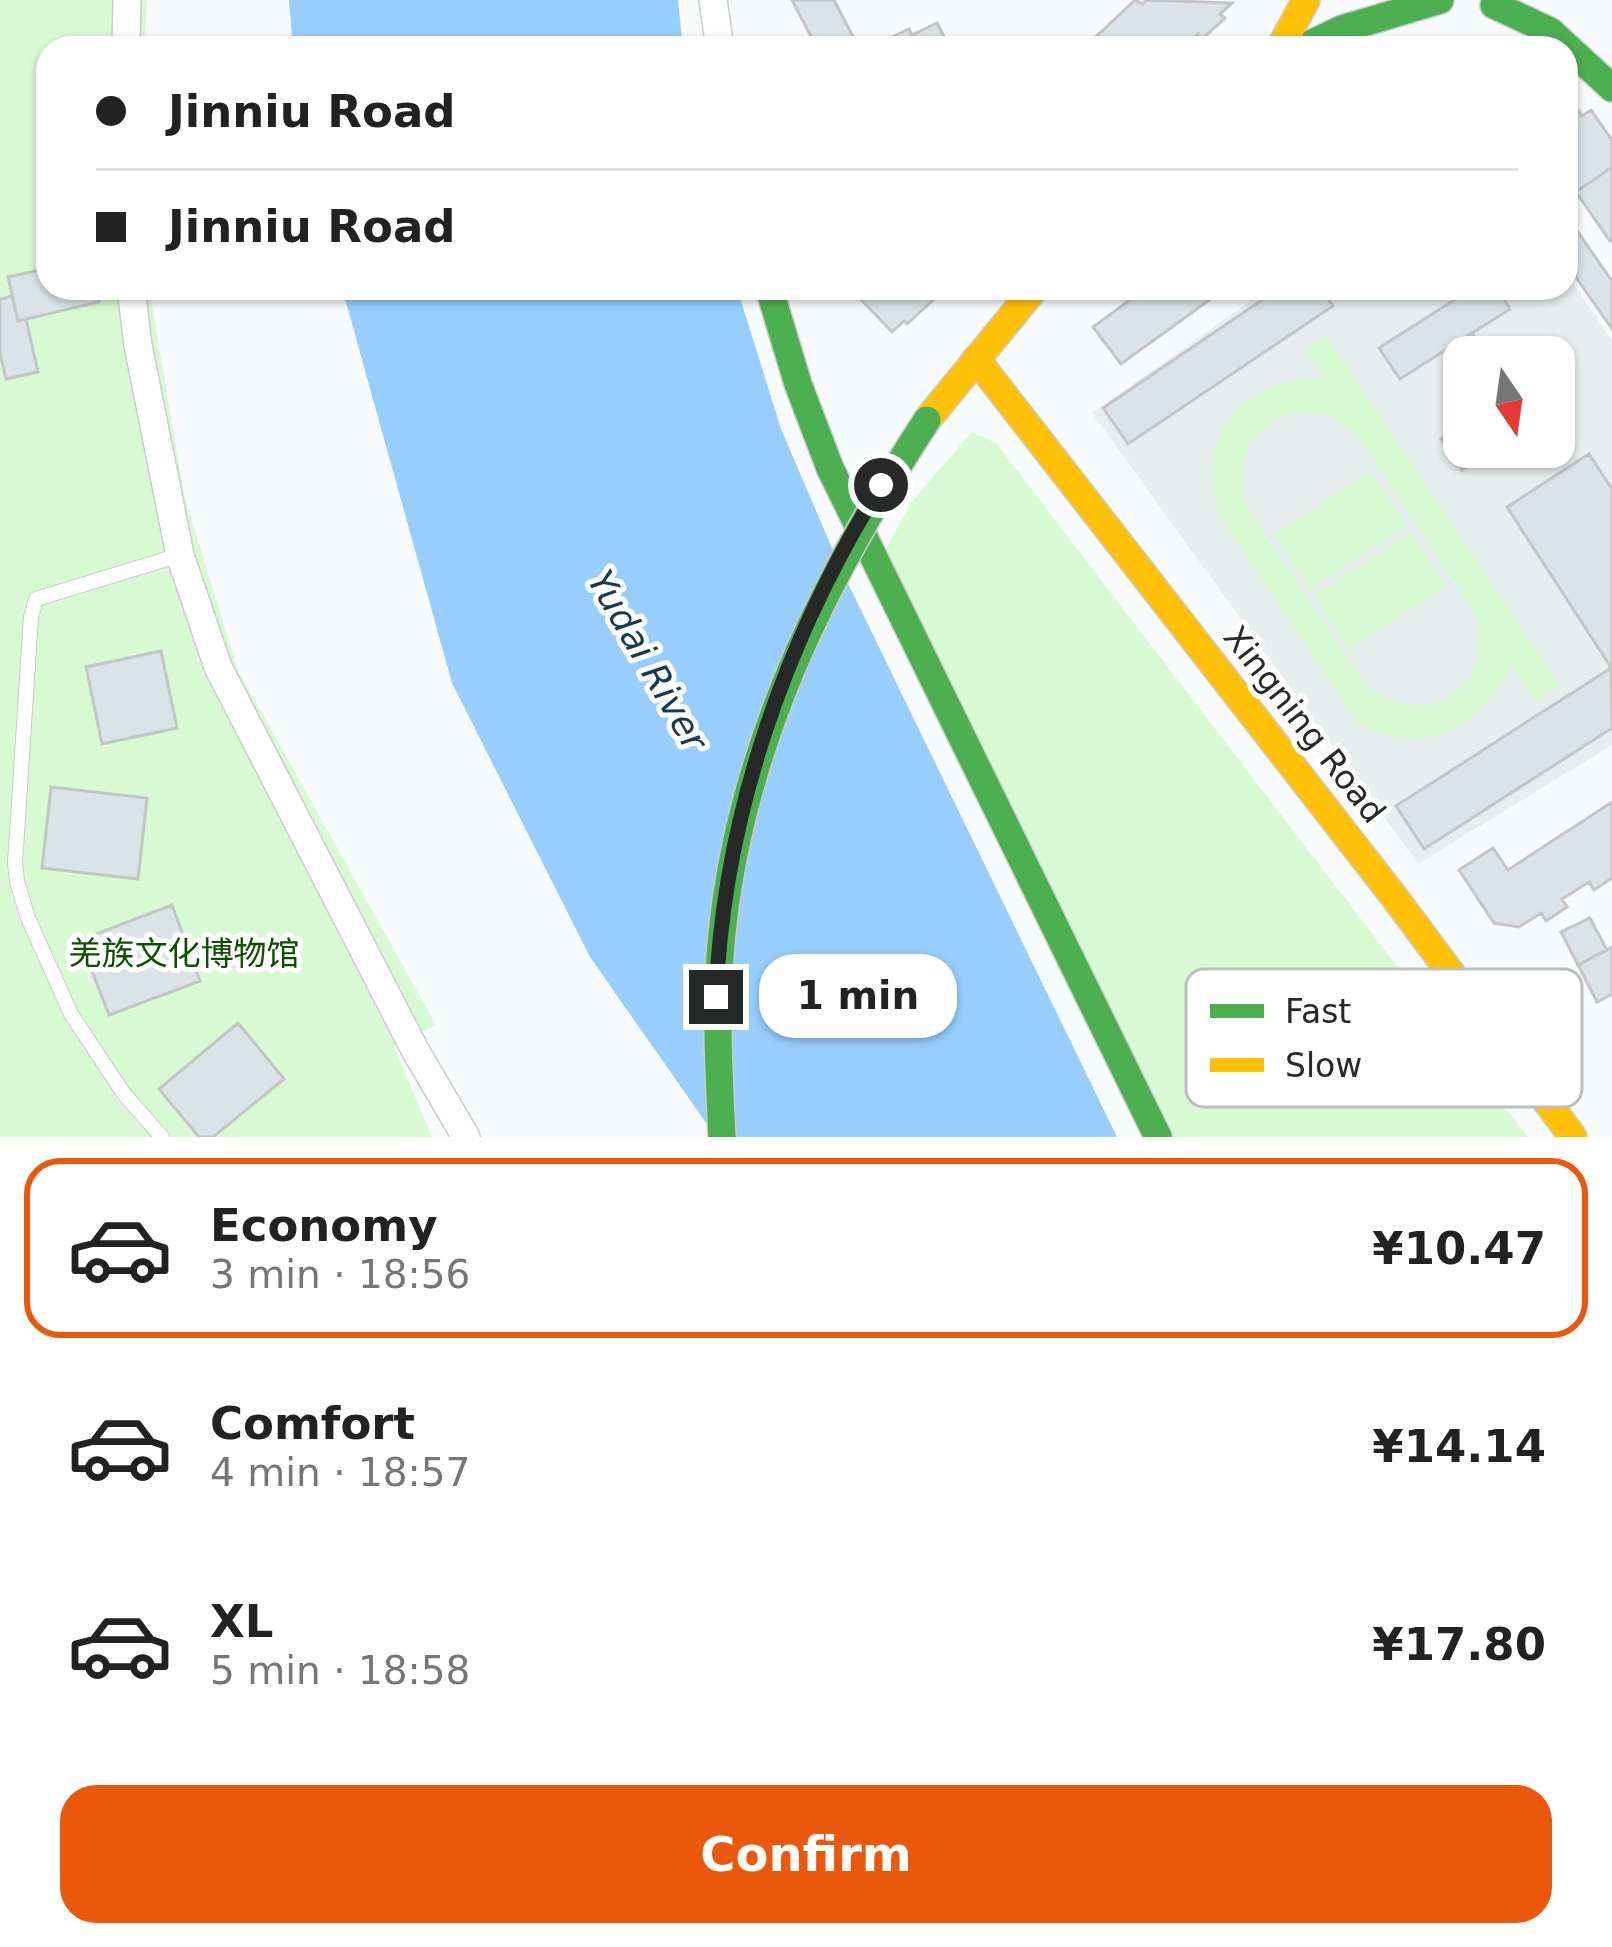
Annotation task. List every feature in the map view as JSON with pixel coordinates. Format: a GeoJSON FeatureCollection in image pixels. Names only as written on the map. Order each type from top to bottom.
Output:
{"type":"FeatureCollection","features":[{"type":"Feature","properties":{"kind":"street"},"geometry":{"type":"LineString","coordinates":[[126,36],[127,0]]}},
{"type":"Feature","properties":{"kind":"street"},"geometry":{"type":"LineString","coordinates":[[713,0],[718,36]]}},
{"type":"Feature","properties":{"kind":"street"},"geometry":{"type":"LineString","coordinates":[[1286,36],[1306,0]]}},
{"type":"Feature","properties":{"kind":"street"},"geometry":{"type":"LineString","coordinates":[[1327,36],[1411,5],[1440,0]]}},
{"type":"Feature","properties":{"kind":"street"},"geometry":{"type":"LineString","coordinates":[[1465,0],[1494,4],[1528,0]]}},
{"type":"Feature","properties":{"kind":"street"},"geometry":{"type":"LineString","coordinates":[[1494,4],[1555,36]]}},
{"type":"Feature","properties":{"kind":"street"},"geometry":{"type":"LineString","coordinates":[[1578,57],[1612,88]]}},
{"type":"Feature","properties":{"kind":"street"},"geometry":{"type":"LineString","coordinates":[[132,300],[180,555],[218,667],[415,1050],[466,1137]]}},
{"type":"Feature","properties":{"kind":"street"},"geometry":{"type":"LineString","coordinates":[[773,300],[830,467],[1158,1137]]}},
{"type":"Feature","properties":{"kind":"street"},"geometry":{"type":"LineString","coordinates":[[722,1137],[714,1036],[724,906],[749,785],[782,689],[863,515],[927,420],[1025,300]]}},
{"type":"Feature","properties":{"kind":"street","name":"Xingning Road"},"geometry":{"type":"LineString","coordinates":[[976,359],[1448,969]]}},
{"type":"Feature","properties":{"kind":"street","name":"Xingning Road"},"geometry":{"type":"LineString","coordinates":[[1551,1107],[1573,1137]]}},
{"type":"Feature","properties":{"kind":"lane"},"geometry":{"type":"LineString","coordinates":[[162,1137],[124,1094],[71,1014],[28,918],[15,862],[36,599],[180,555]]}},
{"type":"Feature","properties":{"kind":"shaded area"},"geometry":{"type":"Polygon","coordinates":[[[1578,290],[1612,340],[1612,745],[1418,864],[1092,413],[1252,300],[1578,300],[1578,290]]]}},
{"type":"Feature","properties":{"kind":"green space","name":"羌族文化博物馆"},"geometry":{"type":"Polygon","coordinates":[[[0,0],[147,0],[145,36],[36,36],[36,300],[151,300],[184,494],[237,668],[436,1025],[394,1047],[432,1137],[0,1137],[0,0]]]}},
{"type":"Feature","properties":{"kind":"green space"},"geometry":{"type":"Polygon","coordinates":[[[1327,335],[1560,685],[1536,701],[1511,664],[1484,706],[1448,731],[1405,737],[1357,723],[1219,515],[1213,487],[1219,436],[1231,416],[1270,388],[1324,380],[1306,350],[1327,335]],[[1303,411],[1286,415],[1260,432],[1245,456],[1245,504],[1365,684],[1387,699],[1410,705],[1432,703],[1451,695],[1476,662],[1479,639],[1474,612],[1355,432],[1331,416],[1303,411]]]}},
{"type":"Feature","properties":{"kind":"green space"},"geometry":{"type":"Polygon","coordinates":[[[972,432],[996,443],[1399,969],[1186,969],[1186,1107],[1505,1107],[1528,1137],[1174,1137],[885,550],[913,500],[972,432]]]}},
{"type":"Feature","properties":{"kind":"green space"},"geometry":{"type":"Polygon","coordinates":[[[1371,471],[1407,525],[1310,589],[1274,535],[1371,471]]]}},
{"type":"Feature","properties":{"kind":"green space"},"geometry":{"type":"Polygon","coordinates":[[[1411,533],[1446,586],[1349,650],[1314,596],[1411,533]]]}},
{"type":"Feature","properties":{"kind":"water"},"geometry":{"type":"Polygon","coordinates":[[[289,0],[678,0],[682,36],[292,36],[289,0]]]}},
{"type":"Feature","properties":{"kind":"water","name":"Yudai River"},"geometry":{"type":"Polygon","coordinates":[[[345,300],[741,300],[781,429],[841,569],[1117,1137],[716,1137],[590,957],[452,683],[345,300]]]}},
{"type":"Feature","properties":{"kind":"building"},"geometry":{"type":"Polygon","coordinates":[[[792,0],[834,0],[853,36],[811,36],[792,0]]]}},
{"type":"Feature","properties":{"kind":"building"},"geometry":{"type":"Polygon","coordinates":[[[1135,0],[1142,4],[1147,0],[1232,3],[1220,14],[1225,18],[1205,36],[1097,36],[1135,0]]]}},
{"type":"Feature","properties":{"kind":"building"},"geometry":{"type":"Polygon","coordinates":[[[937,23],[944,36],[894,36],[909,29],[912,35],[937,23]]]}},
{"type":"Feature","properties":{"kind":"building"},"geometry":{"type":"Polygon","coordinates":[[[1578,110],[1582,116],[1591,110],[1612,140],[1612,167],[1578,191],[1578,110]]]}},
{"type":"Feature","properties":{"kind":"building"},"geometry":{"type":"Polygon","coordinates":[[[1612,167],[1610,241],[1578,195],[1612,167]]]}},
{"type":"Feature","properties":{"kind":"building"},"geometry":{"type":"Polygon","coordinates":[[[1578,232],[1612,281],[1612,329],[1578,280],[1578,232]]]}},
{"type":"Feature","properties":{"kind":"building"},"geometry":{"type":"Polygon","coordinates":[[[36,271],[36,300],[99,302],[18,321],[8,277],[36,271]]]}},
{"type":"Feature","properties":{"kind":"building"},"geometry":{"type":"Polygon","coordinates":[[[12,296],[18,321],[26,319],[38,372],[6,379],[0,353],[0,299],[12,296]]]}},
{"type":"Feature","properties":{"kind":"building"},"geometry":{"type":"Polygon","coordinates":[[[861,300],[933,300],[907,324],[904,321],[892,332],[861,300]]]}},
{"type":"Feature","properties":{"kind":"building"},"geometry":{"type":"Polygon","coordinates":[[[1130,300],[1209,300],[1121,364],[1093,327],[1130,300]]]}},
{"type":"Feature","properties":{"kind":"building"},"geometry":{"type":"Polygon","coordinates":[[[1262,300],[1329,300],[1333,306],[1128,444],[1103,408],[1262,300]]]}},
{"type":"Feature","properties":{"kind":"building"},"geometry":{"type":"Polygon","coordinates":[[[1454,300],[1504,300],[1510,309],[1468,336],[1443,336],[1443,352],[1400,379],[1379,348],[1454,300]]]}},
{"type":"Feature","properties":{"kind":"building"},"geometry":{"type":"Polygon","coordinates":[[[1589,454],[1612,489],[1612,669],[1507,507],[1567,468],[1575,468],[1589,454]]]}},
{"type":"Feature","properties":{"kind":"building"},"geometry":{"type":"Polygon","coordinates":[[[161,651],[177,728],[102,744],[86,667],[161,651]]]}},
{"type":"Feature","properties":{"kind":"building"},"geometry":{"type":"Polygon","coordinates":[[[1611,668],[1612,728],[1424,849],[1396,806],[1611,668]]]}},
{"type":"Feature","properties":{"kind":"building"},"geometry":{"type":"Polygon","coordinates":[[[51,787],[147,798],[138,879],[42,868],[51,787]]]}},
{"type":"Feature","properties":{"kind":"building"},"geometry":{"type":"Polygon","coordinates":[[[1612,802],[1612,878],[1594,890],[1589,882],[1562,899],[1567,907],[1546,921],[1541,913],[1519,927],[1494,923],[1459,870],[1493,848],[1508,870],[1612,802]]]}},
{"type":"Feature","properties":{"kind":"building"},"geometry":{"type":"Polygon","coordinates":[[[172,905],[200,981],[109,1015],[80,940],[172,905]]]}},
{"type":"Feature","properties":{"kind":"building"},"geometry":{"type":"Polygon","coordinates":[[[1590,918],[1607,950],[1578,965],[1561,932],[1590,918]]]}},
{"type":"Feature","properties":{"kind":"building"},"geometry":{"type":"Polygon","coordinates":[[[1612,947],[1612,994],[1597,1002],[1578,965],[1612,947]]]}},
{"type":"Feature","properties":{"kind":"building"},"geometry":{"type":"Polygon","coordinates":[[[238,1023],[284,1079],[213,1137],[199,1137],[159,1089],[238,1023]]]}},
{"type":"Feature","properties":{"kind":"traffic: fast"},"geometry":{"type":"LineString","coordinates":[[1327,36],[1440,0]]}},
{"type":"Feature","properties":{"kind":"traffic: fast"},"geometry":{"type":"LineString","coordinates":[[1494,5],[1555,36]]}},
{"type":"Feature","properties":{"kind":"traffic: fast"},"geometry":{"type":"LineString","coordinates":[[1578,57],[1612,88]]}},
{"type":"Feature","properties":{"kind":"traffic: fast"},"geometry":{"type":"LineString","coordinates":[[773,300],[830,468],[1158,1137]]}},
{"type":"Feature","properties":{"kind":"traffic: fast"},"geometry":{"type":"LineString","coordinates":[[722,1137],[719,968],[730,873],[746,803],[766,736],[821,605],[927,420]]}},
{"type":"Feature","properties":{"kind":"traffic: slow"},"geometry":{"type":"LineString","coordinates":[[1286,36],[1306,0]]}},
{"type":"Feature","properties":{"kind":"traffic: slow"},"geometry":{"type":"LineString","coordinates":[[927,420],[1025,300]]}},
{"type":"Feature","properties":{"kind":"traffic: slow"},"geometry":{"type":"LineString","coordinates":[[976,359],[1448,969]]}},
{"type":"Feature","properties":{"kind":"traffic: slow"},"geometry":{"type":"LineString","coordinates":[[1551,1107],[1573,1137]]}},
{"type":"Feature","properties":{"kind":"route"},"geometry":{"type":"LineString","coordinates":[[716,997],[730,869],[766,730],[817,606],[881,485]]}}]}
